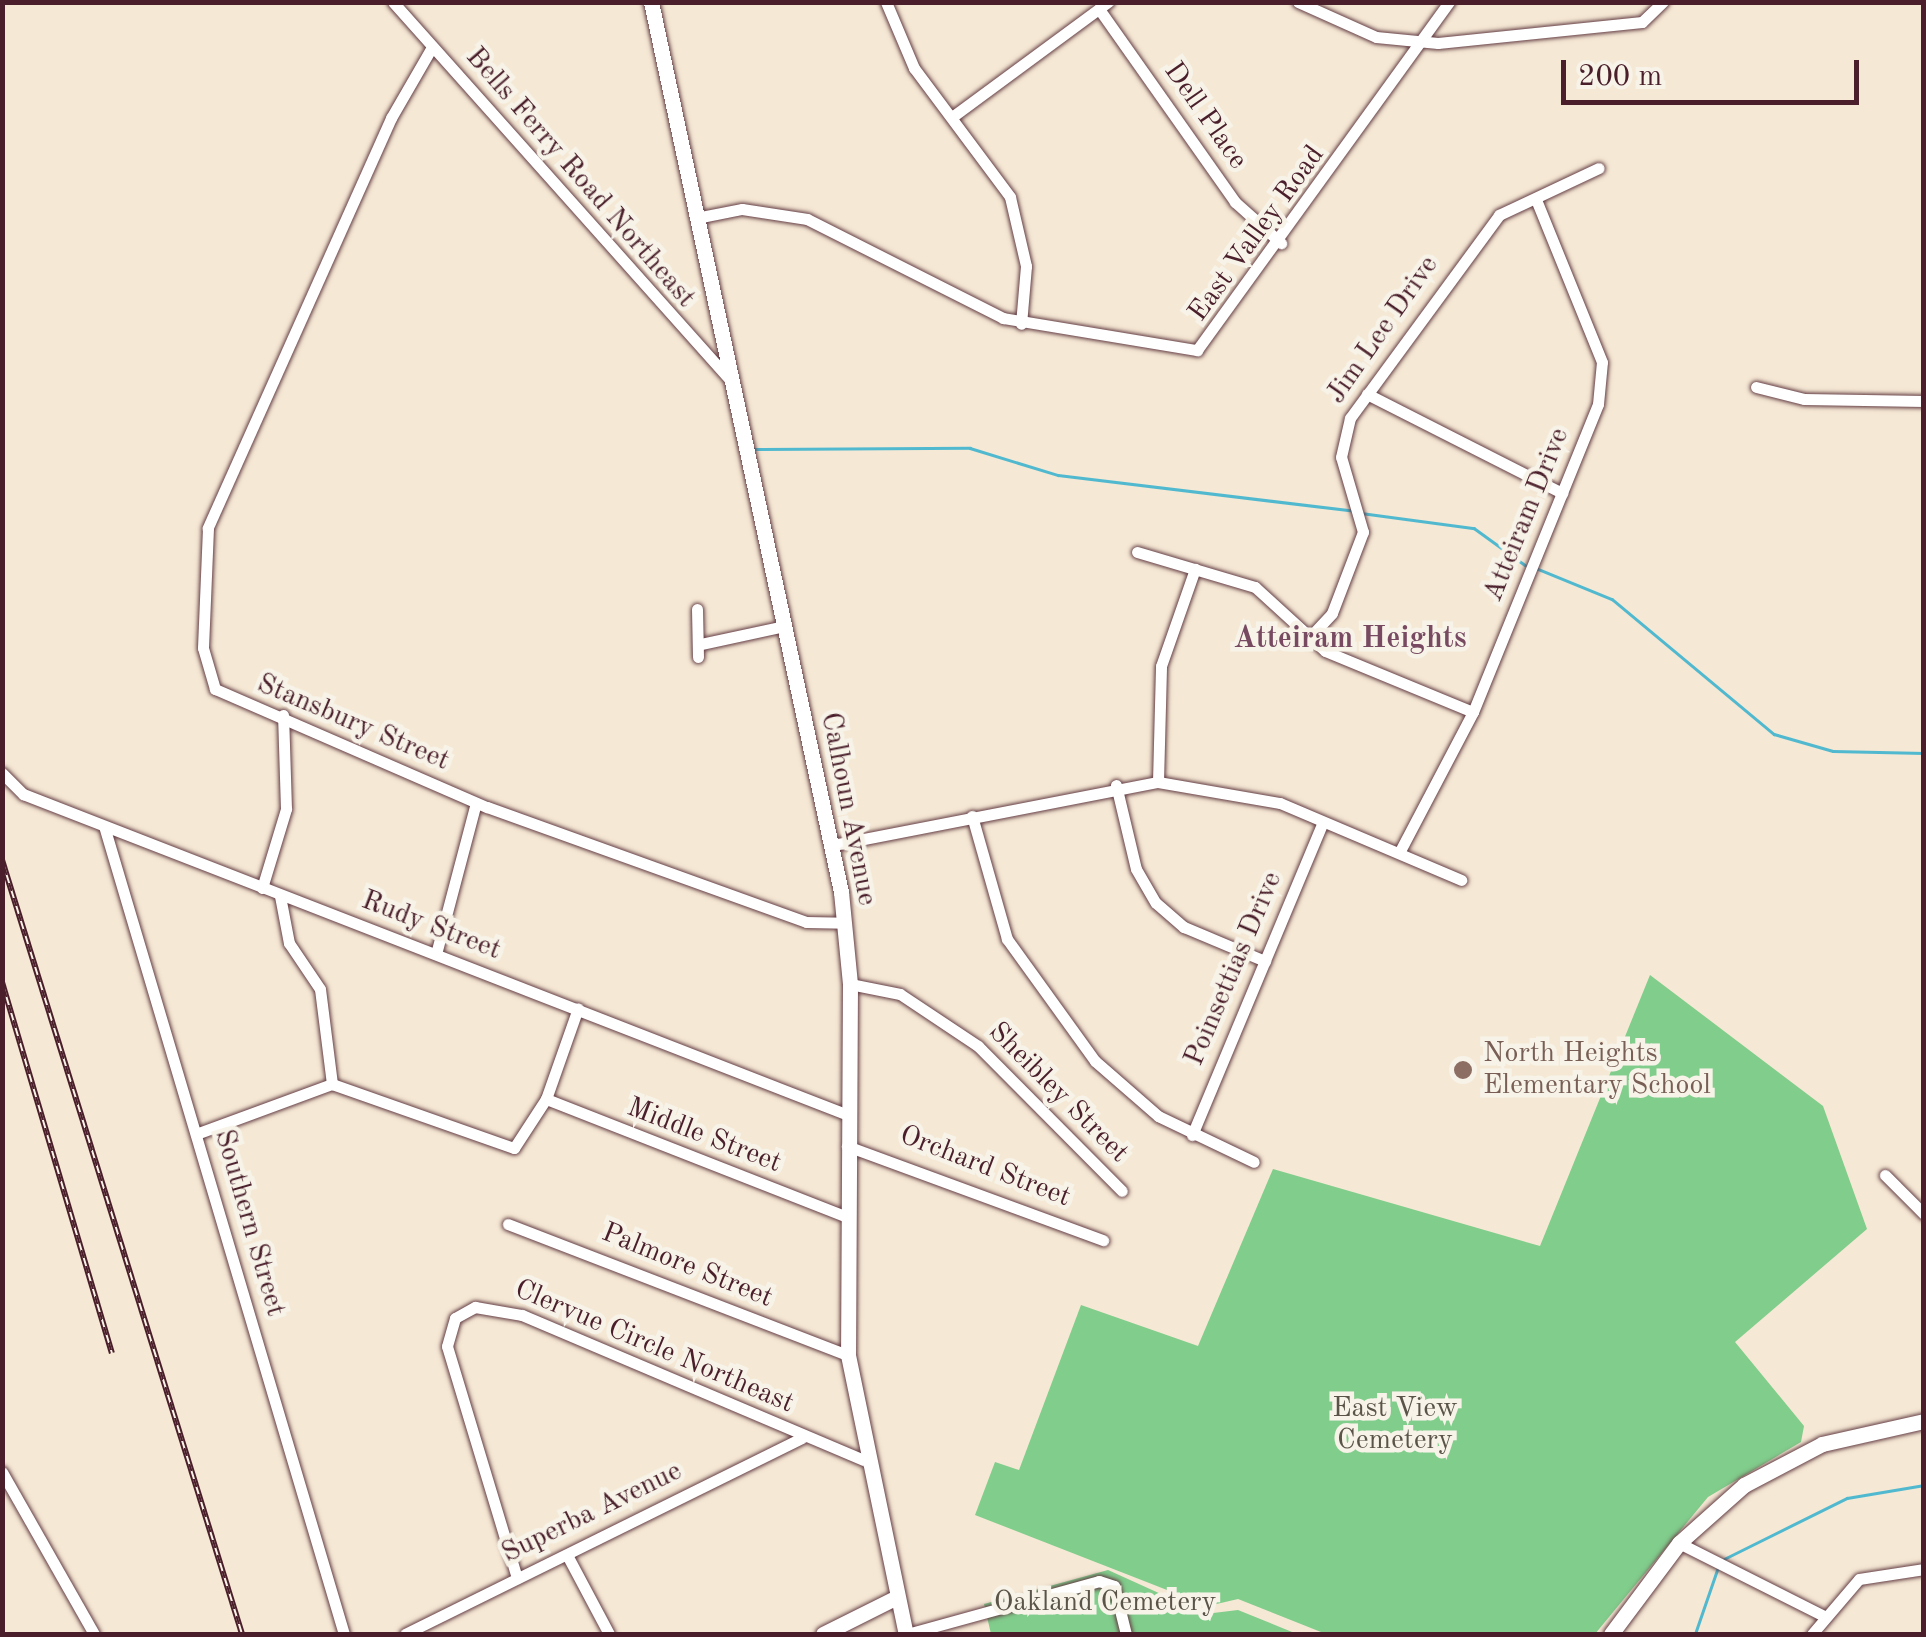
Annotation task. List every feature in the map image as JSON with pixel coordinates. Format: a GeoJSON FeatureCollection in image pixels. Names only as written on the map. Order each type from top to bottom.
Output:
{"type":"FeatureCollection","features":[{"type":"Feature","properties":{"kind":"street","name":"Bells Ferry Road Northeast"},"geometry":{"type":"LineString","coordinates":[[393,2],[732,382]]}},
{"type":"Feature","properties":{"kind":"street","name":"Calhoun Avenue"},"geometry":{"type":"LineString","coordinates":[[651,2],[846,923],[850,984],[848,1355],[864,1460],[907,1634]]}},
{"type":"Feature","properties":{"kind":"street"},"geometry":{"type":"LineString","coordinates":[[886,2],[914,68],[989,160],[1018,221],[1021,324]]}},
{"type":"Feature","properties":{"kind":"street"},"geometry":{"type":"LineString","coordinates":[[1298,2],[1376,37],[1425,42],[1642,22],[1664,2]]}},
{"type":"Feature","properties":{"kind":"street","name":"East Valley Road"},"geometry":{"type":"LineString","coordinates":[[696,218],[765,210],[807,219],[1021,324],[1197,350],[1281,243],[1425,42],[1449,2]]}},
{"type":"Feature","properties":{"kind":"street"},"geometry":{"type":"LineString","coordinates":[[952,117],[1104,6]]}},
{"type":"Feature","properties":{"kind":"street","name":"Dell Place"},"geometry":{"type":"LineString","coordinates":[[1104,6],[1235,202],[1281,243]]}},
{"type":"Feature","properties":{"kind":"street","name":"Stansbury Street"},"geometry":{"type":"LineString","coordinates":[[432,47],[241,443],[200,558],[203,648],[215,689],[283,715],[476,803],[806,922],[846,923]]}},
{"type":"Feature","properties":{"kind":"street","name":"Jim Lee Drive"},"geometry":{"type":"LineString","coordinates":[[1308,639],[1332,613],[1363,532],[1341,446],[1367,394],[1499,215],[1537,202],[1598,168]]}},
{"type":"Feature","properties":{"kind":"street","name":"Atteiram Drive"},"geometry":{"type":"LineString","coordinates":[[1400,851],[1473,712],[1598,404],[1602,362],[1537,202]]}},
{"type":"Feature","properties":{"kind":"street"},"geometry":{"type":"LineString","coordinates":[[1756,388],[1804,399],[1924,401]]}},
{"type":"Feature","properties":{"kind":"street"},"geometry":{"type":"LineString","coordinates":[[1367,394],[1562,493]]}},
{"type":"Feature","properties":{"kind":"street"},"geometry":{"type":"LineString","coordinates":[[1136,552],[1265,592],[1308,639],[1473,712]]}},
{"type":"Feature","properties":{"kind":"street"},"geometry":{"type":"LineString","coordinates":[[1158,782],[1161,666],[1194,569]]}},
{"type":"Feature","properties":{"kind":"street"},"geometry":{"type":"LineString","coordinates":[[697,609],[700,651],[786,626]]}},
{"type":"Feature","properties":{"kind":"street"},"geometry":{"type":"LineString","coordinates":[[262,888],[286,809],[283,715]]}},
{"type":"Feature","properties":{"kind":"street","name":"Rudy Street"},"geometry":{"type":"LineString","coordinates":[[2,773],[22,794],[848,1115]]}},
{"type":"Feature","properties":{"kind":"street"},"geometry":{"type":"LineString","coordinates":[[832,845],[1116,785],[1158,782],[1256,797],[1400,851],[1462,880]]}},
{"type":"Feature","properties":{"kind":"street"},"geometry":{"type":"LineString","coordinates":[[1116,785],[1136,868],[1156,903],[1184,928],[1265,961]]}},
{"type":"Feature","properties":{"kind":"street"},"geometry":{"type":"LineString","coordinates":[[436,954],[476,803]]}},
{"type":"Feature","properties":{"kind":"street"},"geometry":{"type":"LineString","coordinates":[[972,816],[993,905],[1032,977],[1116,1083],[1192,1135],[1254,1162]]}},
{"type":"Feature","properties":{"kind":"street","name":"Poinsettias Drive"},"geometry":{"type":"LineString","coordinates":[[1192,1135],[1323,822]]}},
{"type":"Feature","properties":{"kind":"street","name":"Southern Street"},"geometry":{"type":"LineString","coordinates":[[104,826],[344,1634]]}},
{"type":"Feature","properties":{"kind":"street"},"geometry":{"type":"LineString","coordinates":[[280,896],[289,943],[320,989],[332,1084]]}},
{"type":"Feature","properties":{"kind":"street","name":"Sheibley Street"},"geometry":{"type":"LineString","coordinates":[[850,984],[900,994],[943,1020],[1122,1191]]}},
{"type":"Feature","properties":{"kind":"street"},"geometry":{"type":"LineString","coordinates":[[196,1134],[332,1084],[514,1148],[546,1100],[578,1008]]}},
{"type":"Feature","properties":{"kind":"street","name":"Middle Street"},"geometry":{"type":"LineString","coordinates":[[546,1100],[846,1216]]}},
{"type":"Feature","properties":{"kind":"street","name":"Orchard Street"},"geometry":{"type":"LineString","coordinates":[[847,1146],[1103,1240]]}},
{"type":"Feature","properties":{"kind":"street"},"geometry":{"type":"LineString","coordinates":[[1885,1175],[1924,1214]]}},
{"type":"Feature","properties":{"kind":"street","name":"Palmore Street"},"geometry":{"type":"LineString","coordinates":[[508,1224],[848,1355]]}},
{"type":"Feature","properties":{"kind":"street","name":"Clervue Circle Northeast"},"geometry":{"type":"LineString","coordinates":[[517,1578],[451,1366],[448,1334],[462,1312],[487,1305],[522,1315],[802,1438],[864,1460]]}},
{"type":"Feature","properties":{"kind":"street"},"geometry":{"type":"LineString","coordinates":[[1611,1634],[1679,1543],[1791,1455],[1924,1421]]}},
{"type":"Feature","properties":{"kind":"street","name":"Superba Avenue"},"geometry":{"type":"LineString","coordinates":[[406,1634],[802,1438]]}},
{"type":"Feature","properties":{"kind":"street"},"geometry":{"type":"LineString","coordinates":[[2,1472],[94,1634]]}},
{"type":"Feature","properties":{"kind":"street"},"geometry":{"type":"LineString","coordinates":[[1679,1543],[1824,1616]]}},
{"type":"Feature","properties":{"kind":"street"},"geometry":{"type":"LineString","coordinates":[[567,1554],[610,1634]]}},
{"type":"Feature","properties":{"kind":"street"},"geometry":{"type":"LineString","coordinates":[[1812,1634],[1859,1579],[1924,1570]]}},
{"type":"Feature","properties":{"kind":"street"},"geometry":{"type":"LineString","coordinates":[[907,1634],[1111,1582],[1126,1634]]}},
{"type":"Feature","properties":{"kind":"street"},"geometry":{"type":"LineString","coordinates":[[823,1634],[897,1598]]}},
{"type":"Feature","properties":{"kind":"green space","name":"East View Cemetery"},"geometry":{"type":"Polygon","coordinates":[[[1650,975],[1823,1106],[1867,1229],[1735,1342],[1804,1426],[1801,1442],[1708,1497],[1595,1634],[1326,1634],[1238,1599],[1208,1606],[975,1515],[995,1462],[1019,1470],[1081,1305],[1198,1346],[1273,1169],[1540,1246],[1650,975]]]}},
{"type":"Feature","properties":{"kind":"green space","name":"Oakland Cemetery"},"geometry":{"type":"Polygon","coordinates":[[[1108,1570],[1205,1614],[1238,1610],[1297,1634],[991,1634],[984,1604],[1108,1570]]]}},
{"type":"Feature","properties":{"kind":"waterway"},"geometry":{"type":"LineString","coordinates":[[754,449],[970,448],[1058,475],[1354,511]]}},
{"type":"Feature","properties":{"kind":"waterway"},"geometry":{"type":"LineString","coordinates":[[1361,513],[1474,528],[1525,565]]}},
{"type":"Feature","properties":{"kind":"waterway"},"geometry":{"type":"LineString","coordinates":[[1538,569],[1612,599],[1774,734],[1833,751],[1924,753]]}},
{"type":"Feature","properties":{"kind":"waterway"},"geometry":{"type":"LineString","coordinates":[[1724,1559],[1847,1498],[1924,1485]]}},
{"type":"Feature","properties":{"kind":"waterway"},"geometry":{"type":"LineString","coordinates":[[1695,1634],[1717,1570]]}},
{"type":"Feature","properties":{"kind":"railway"},"geometry":{"type":"LineString","coordinates":[[2,860],[242,1634]]}},
{"type":"Feature","properties":{"kind":"railway"},"geometry":{"type":"LineString","coordinates":[[2,982],[112,1353]]}},
{"type":"Feature","properties":{"kind":"place","name":"North Heights Elementary School"},"geometry":{"type":"Point","coordinates":[1463,1070]}},
{"type":"Feature","properties":{"kind":"district","name":"Atteiram Heights"},"geometry":{"type":"Point","coordinates":[1350,639]}}]}
